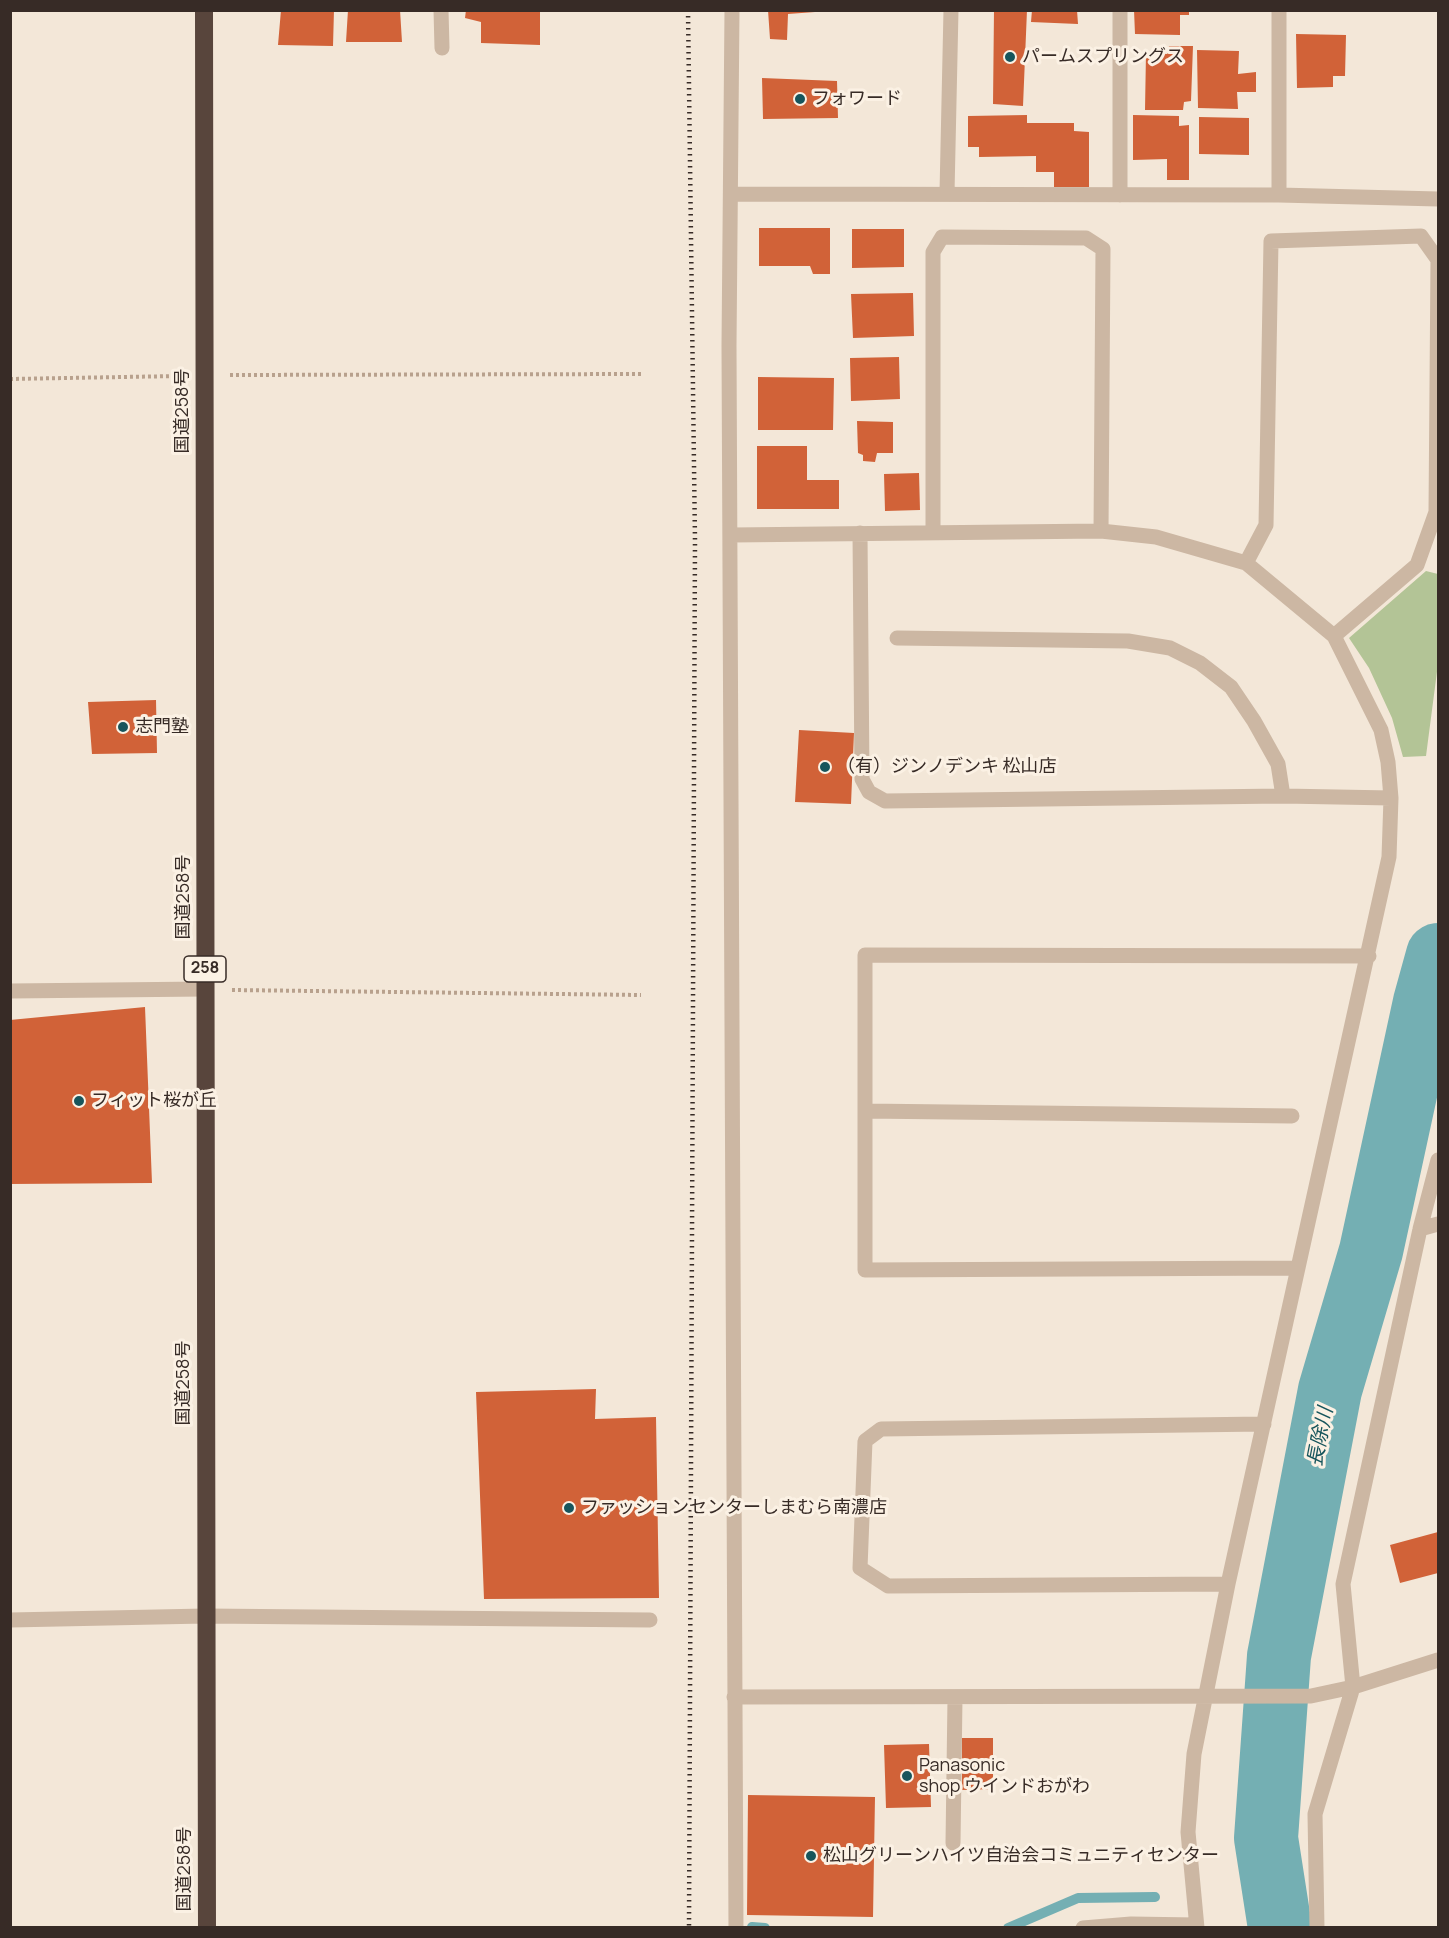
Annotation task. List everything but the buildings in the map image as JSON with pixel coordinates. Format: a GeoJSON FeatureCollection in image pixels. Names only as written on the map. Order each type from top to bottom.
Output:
{"type":"FeatureCollection","features":[{"type":"Feature","properties":{"kind":"highway","name":"国道258号"},"geometry":{"type":"LineString","coordinates":[[204,10],[207,1928]]}},
{"type":"Feature","properties":{"kind":"street"},"geometry":{"type":"LineString","coordinates":[[441,10],[442,48]]}},
{"type":"Feature","properties":{"kind":"street"},"geometry":{"type":"LineString","coordinates":[[732,10],[729,345],[732,535],[736,1928]]}},
{"type":"Feature","properties":{"kind":"street"},"geometry":{"type":"LineString","coordinates":[[948,193],[951,10]]}},
{"type":"Feature","properties":{"kind":"street"},"geometry":{"type":"LineString","coordinates":[[1120,10],[1120,195]]}},
{"type":"Feature","properties":{"kind":"street"},"geometry":{"type":"LineString","coordinates":[[1279,10],[1279,195]]}},
{"type":"Feature","properties":{"kind":"street"},"geometry":{"type":"LineString","coordinates":[[731,194],[948,193],[1438,198]]}},
{"type":"Feature","properties":{"kind":"street"},"geometry":{"type":"LineString","coordinates":[[933,531],[933,252],[942,237],[1086,238],[1103,249],[1101,531]]}},
{"type":"Feature","properties":{"kind":"street"},"geometry":{"type":"LineString","coordinates":[[1246,562],[1266,525],[1271,241],[1421,237],[1438,260],[1436,512],[1417,565],[1334,636]]}},
{"type":"Feature","properties":{"kind":"street"},"geometry":{"type":"LineString","coordinates":[[732,535],[933,531],[1101,531],[1156,537],[1246,562],[1334,636],[1381,730],[1388,762],[1391,798],[1389,856],[1369,956],[1228,1584],[1194,1754],[1188,1832],[1197,1926],[1131,1924],[1083,1928]]}},
{"type":"Feature","properties":{"kind":"street"},"geometry":{"type":"LineString","coordinates":[[860,533],[862,779],[869,792],[885,801],[1283,796],[1391,798]]}},
{"type":"Feature","properties":{"kind":"street"},"geometry":{"type":"LineString","coordinates":[[897,638],[1128,641],[1170,648],[1200,663],[1231,687],[1278,764],[1283,796]]}},
{"type":"Feature","properties":{"kind":"street"},"geometry":{"type":"LineString","coordinates":[[1298,1268],[865,1270],[864,955],[1369,956]]}},
{"type":"Feature","properties":{"kind":"street"},"geometry":{"type":"LineString","coordinates":[[10,991],[205,989]]}},
{"type":"Feature","properties":{"kind":"street"},"geometry":{"type":"LineString","coordinates":[[865,1111],[1292,1116]]}},
{"type":"Feature","properties":{"kind":"street"},"geometry":{"type":"LineString","coordinates":[[1317,1928],[1315,1814],[1353,1687],[1343,1584],[1420,1229],[1438,1160]]}},
{"type":"Feature","properties":{"kind":"street"},"geometry":{"type":"LineString","coordinates":[[1420,1229],[1438,1224]]}},
{"type":"Feature","properties":{"kind":"street"},"geometry":{"type":"LineString","coordinates":[[1228,1584],[888,1586],[860,1568],[865,1442],[881,1429],[1264,1424]]}},
{"type":"Feature","properties":{"kind":"street"},"geometry":{"type":"LineString","coordinates":[[10,1620],[205,1616],[650,1620]]}},
{"type":"Feature","properties":{"kind":"street"},"geometry":{"type":"LineString","coordinates":[[734,1697],[1235,1698],[1311,1696],[1353,1687],[1438,1660]]}},
{"type":"Feature","properties":{"kind":"street"},"geometry":{"type":"LineString","coordinates":[[953,1843],[955,1698]]}},
{"type":"Feature","properties":{"kind":"path"},"geometry":{"type":"LineString","coordinates":[[10,379],[204,375],[641,374]]}},
{"type":"Feature","properties":{"kind":"path"},"geometry":{"type":"LineString","coordinates":[[205,989],[641,995]]}},
{"type":"Feature","properties":{"kind":"green space"},"geometry":{"type":"Polygon","coordinates":[[[1426,571],[1438,574],[1438,664],[1426,756],[1403,757],[1392,718],[1369,668],[1349,638],[1426,571]]]}},
{"type":"Feature","properties":{"kind":"waterway","name":"長除川"},"geometry":{"type":"LineString","coordinates":[[1280,1928],[1266,1838],[1279,1656],[1330,1390],[1371,1251],[1425,1002],[1438,955]]}},
{"type":"Feature","properties":{"kind":"waterway"},"geometry":{"type":"LineString","coordinates":[[1251,1894],[1275,1897]]}},
{"type":"Feature","properties":{"kind":"waterway"},"geometry":{"type":"LineString","coordinates":[[1008,1928],[1078,1898],[1155,1897]]}},
{"type":"Feature","properties":{"kind":"waterway"},"geometry":{"type":"LineString","coordinates":[[752,1927],[765,1928]]}},
{"type":"Feature","properties":{"kind":"railway"},"geometry":{"type":"LineString","coordinates":[[688,10],[695,541],[689,1928]]}},
{"type":"Feature","properties":{"kind":"place","name":"パームスプリングス"},"geometry":{"type":"Point","coordinates":[1010,57]}},
{"type":"Feature","properties":{"kind":"place","name":"フォワード"},"geometry":{"type":"Point","coordinates":[800,99]}},
{"type":"Feature","properties":{"kind":"place","name":"志門塾"},"geometry":{"type":"Point","coordinates":[123,727]}},
{"type":"Feature","properties":{"kind":"place","name":"（有）ジンノデンキ 松山店"},"geometry":{"type":"Point","coordinates":[825,767]}},
{"type":"Feature","properties":{"kind":"place","name":"フィット桜が丘"},"geometry":{"type":"Point","coordinates":[79,1101]}},
{"type":"Feature","properties":{"kind":"place","name":"ファッションセンターしまむら南濃店"},"geometry":{"type":"Point","coordinates":[569,1508]}},
{"type":"Feature","properties":{"kind":"place","name":"Panasonic shop ウインドおがわ"},"geometry":{"type":"Point","coordinates":[907,1776]}},
{"type":"Feature","properties":{"kind":"place","name":"松山グリーンハイツ自治会コミュニティセンター"},"geometry":{"type":"Point","coordinates":[811,1856]}}]}
